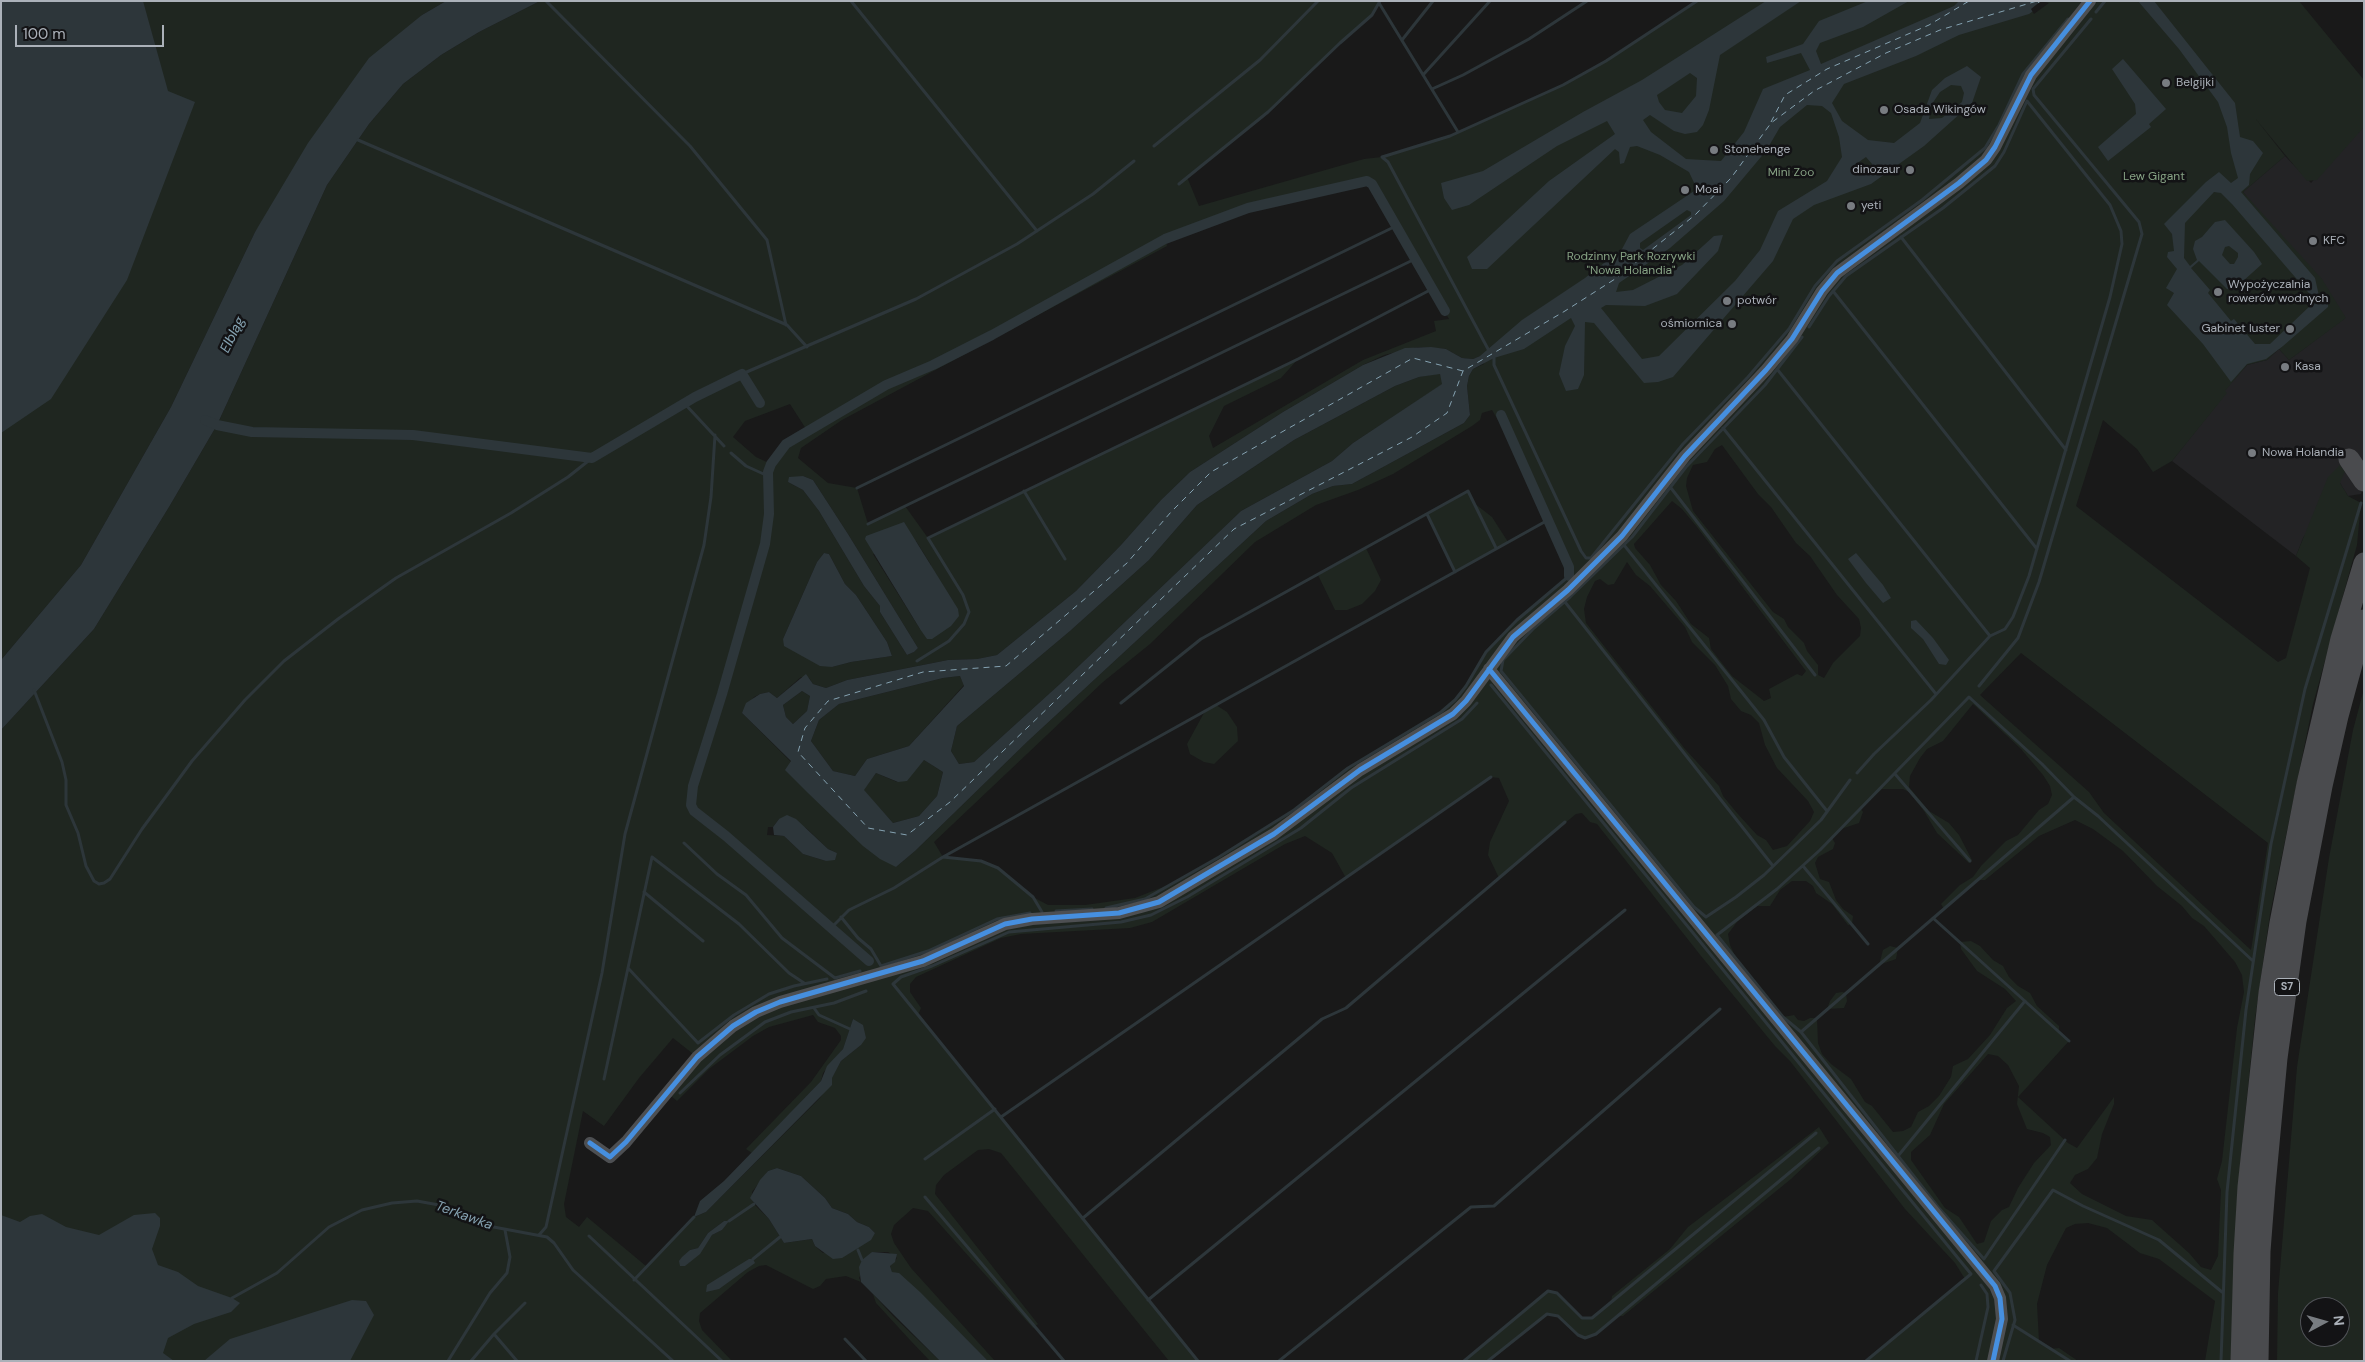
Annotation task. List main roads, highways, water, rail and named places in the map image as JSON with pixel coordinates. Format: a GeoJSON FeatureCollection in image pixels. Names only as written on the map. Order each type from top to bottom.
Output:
{"type":"FeatureCollection","features":[{"type":"Feature","properties":{"kind":"highway"},"geometry":{"type":"LineString","coordinates":[[2356,453],[2364,481]]}},
{"type":"Feature","properties":{"kind":"highway","name":"S7"},"geometry":{"type":"LineString","coordinates":[[2241,1361],[2248,1187],[2269,993],[2280,923],[2307,784],[2341,639],[2364,564]]}},
{"type":"Feature","properties":{"kind":"highway","name":"S7"},"geometry":{"type":"LineString","coordinates":[[2258,1361],[2260,1251],[2265,1186],[2277,1058],[2296,922],[2322,786],[2338,716],[2364,620]]}},
{"type":"Feature","properties":{"kind":"water"},"geometry":{"type":"Polygon","coordinates":[[[1,1],[143,1],[168,91],[195,102],[127,280],[51,399],[1,433],[1,1]]]}},
{"type":"Feature","properties":{"kind":"water","name":"Elbląg"},"geometry":{"type":"Polygon","coordinates":[[[446,1],[540,1],[479,32],[441,55],[403,84],[369,124],[327,185],[217,425],[169,507],[94,629],[1,730],[1,660],[81,565],[171,407],[255,232],[308,143],[369,58],[422,15],[446,1]]]}},
{"type":"Feature","properties":{"kind":"water"},"geometry":{"type":"Polygon","coordinates":[[[1766,1],[1801,1],[1720,55],[1709,110],[1703,125],[1697,132],[1685,134],[1674,131],[1650,115],[1643,120],[1651,132],[1686,159],[1721,161],[1744,132],[1763,89],[1810,70],[1801,53],[1767,63],[1766,57],[1803,44],[1819,21],[1868,1],[1909,1],[1863,27],[1820,43],[1816,51],[1821,64],[1954,6],[1959,1],[2047,1],[2029,14],[1959,35],[1916,56],[1844,84],[1832,103],[1842,121],[1868,140],[1894,143],[1920,123],[1932,90],[1945,78],[1967,66],[1981,77],[1972,103],[1924,146],[1871,184],[1814,205],[1793,219],[1773,261],[1673,377],[1658,382],[1644,383],[1594,323],[1585,322],[1584,375],[1578,389],[1566,391],[1559,374],[1565,346],[1575,326],[1571,318],[1524,349],[1494,358],[1473,369],[1467,386],[1470,415],[1464,423],[1352,484],[1333,486],[1312,494],[1266,521],[1028,741],[915,851],[896,867],[880,859],[863,846],[785,770],[791,761],[742,713],[746,703],[760,694],[769,692],[777,698],[806,674],[813,684],[826,688],[847,680],[948,660],[977,659],[997,655],[1076,591],[1161,500],[1190,472],[1283,412],[1363,365],[1405,348],[1431,347],[1446,349],[1462,358],[1473,359],[1480,356],[1522,320],[1585,278],[1622,249],[1630,234],[1697,189],[1689,172],[1660,155],[1637,146],[1630,147],[1624,163],[1620,164],[1619,152],[1615,149],[1487,269],[1472,269],[1467,257],[1549,181],[1615,134],[1607,121],[1557,146],[1469,205],[1452,210],[1444,198],[1441,183],[1483,171],[1583,112],[1642,80],[1766,1]],[[1690,73],[1657,95],[1659,102],[1665,110],[1682,113],[1696,96],[1697,78],[1690,73]],[[1951,85],[1940,92],[1932,104],[1929,119],[1942,118],[1962,102],[1964,93],[1961,86],[1951,85]],[[1807,105],[1780,127],[1766,151],[1724,201],[1670,248],[1619,283],[1616,292],[1633,290],[1682,265],[1714,236],[1723,235],[1718,251],[1677,294],[1645,306],[1606,305],[1601,308],[1642,359],[1659,356],[1735,281],[1760,250],[1778,211],[1827,181],[1842,157],[1839,137],[1831,113],[1822,106],[1807,105]],[[1866,157],[1853,166],[1854,172],[1859,174],[1870,169],[1872,164],[1866,157]],[[1687,210],[1640,243],[1640,248],[1643,250],[1691,215],[1691,212],[1687,210]],[[1440,374],[1419,377],[1395,386],[1294,440],[1197,505],[1149,560],[1070,631],[957,726],[951,751],[959,764],[974,762],[1061,683],[1241,511],[1332,461],[1353,443],[1442,384],[1440,374]],[[960,676],[943,678],[839,704],[819,720],[811,741],[833,771],[855,776],[867,759],[909,746],[964,686],[960,676]],[[802,691],[783,705],[786,717],[793,724],[807,711],[810,696],[802,691]],[[924,760],[907,781],[898,782],[876,773],[864,790],[893,823],[919,816],[937,796],[943,772],[924,760]]]}},
{"type":"Feature","properties":{"kind":"water"},"geometry":{"type":"Polygon","coordinates":[[[2138,1],[2154,1],[2235,103],[2240,137],[2253,141],[2263,153],[2250,174],[2249,185],[2241,192],[2315,278],[2319,296],[2328,304],[2328,307],[2283,346],[2266,359],[2247,364],[2231,382],[2203,344],[2167,305],[2174,293],[2166,288],[2177,269],[2167,257],[2168,252],[2174,251],[2172,234],[2164,224],[2206,182],[2219,172],[2231,183],[2238,178],[2231,153],[2227,127],[2218,102],[2179,49],[2138,1]],[[2214,192],[2185,223],[2184,258],[2190,266],[2197,260],[2193,249],[2195,241],[2202,237],[2215,222],[2225,220],[2254,252],[2262,264],[2233,290],[2227,289],[2199,261],[2191,268],[2210,290],[2208,293],[2231,321],[2234,319],[2255,344],[2270,344],[2311,305],[2314,299],[2232,204],[2221,193],[2214,192]],[[2229,246],[2225,247],[2222,255],[2230,264],[2234,264],[2238,253],[2229,246]]]}},
{"type":"Feature","properties":{"kind":"water"},"geometry":{"type":"Polygon","coordinates":[[[2123,59],[2166,109],[2149,124],[2151,127],[2108,161],[2098,147],[2136,114],[2135,104],[2112,69],[2123,59]]]}},
{"type":"Feature","properties":{"kind":"water"},"geometry":{"type":"Polygon","coordinates":[[[803,476],[813,480],[848,534],[918,648],[914,652],[907,655],[880,612],[880,606],[864,586],[819,511],[803,490],[788,482],[789,477],[803,476]]]}},
{"type":"Feature","properties":{"kind":"water"},"geometry":{"type":"Polygon","coordinates":[[[904,522],[958,609],[959,616],[951,626],[932,639],[927,639],[920,629],[865,539],[866,536],[904,522]]]}},
{"type":"Feature","properties":{"kind":"water"},"geometry":{"type":"Polygon","coordinates":[[[824,553],[829,554],[845,584],[856,595],[887,642],[892,656],[832,667],[820,666],[784,646],[783,639],[817,562],[824,553]]]}},
{"type":"Feature","properties":{"kind":"water"},"geometry":{"type":"Polygon","coordinates":[[[1856,553],[1883,585],[1891,598],[1883,603],[1866,583],[1848,559],[1856,553]]]}},
{"type":"Feature","properties":{"kind":"water"},"geometry":{"type":"Polygon","coordinates":[[[1916,620],[1933,638],[1949,660],[1946,665],[1939,664],[1923,639],[1911,628],[1911,621],[1916,620]]]}},
{"type":"Feature","properties":{"kind":"water"},"geometry":{"type":"Polygon","coordinates":[[[787,815],[796,819],[828,849],[837,853],[835,860],[826,861],[803,854],[784,836],[774,835],[773,827],[779,819],[787,815]]]}},
{"type":"Feature","properties":{"kind":"water"},"geometry":{"type":"Polygon","coordinates":[[[853,1019],[863,1025],[866,1038],[861,1045],[841,1061],[832,1078],[832,1085],[706,1212],[694,1217],[700,1201],[724,1181],[821,1081],[827,1066],[843,1049],[853,1019]]]}},
{"type":"Feature","properties":{"kind":"water"},"geometry":{"type":"Polygon","coordinates":[[[777,1168],[801,1176],[825,1198],[832,1208],[848,1214],[857,1222],[869,1227],[875,1233],[871,1240],[842,1258],[833,1259],[815,1246],[812,1239],[784,1243],[769,1219],[750,1198],[760,1180],[768,1171],[777,1168]]]}},
{"type":"Feature","properties":{"kind":"water"},"geometry":{"type":"Polygon","coordinates":[[[155,1213],[160,1218],[160,1226],[152,1249],[158,1265],[178,1272],[198,1286],[232,1298],[240,1303],[231,1312],[194,1324],[168,1338],[163,1353],[174,1361],[1,1361],[1,1215],[20,1222],[30,1216],[42,1214],[66,1227],[99,1235],[134,1215],[155,1213]]]}},
{"type":"Feature","properties":{"kind":"water"},"geometry":{"type":"Polygon","coordinates":[[[724,1221],[729,1221],[722,1230],[712,1235],[700,1254],[685,1266],[680,1266],[679,1261],[682,1257],[690,1250],[698,1248],[708,1233],[724,1221]]]}},
{"type":"Feature","properties":{"kind":"water"},"geometry":{"type":"Polygon","coordinates":[[[872,1252],[897,1254],[895,1262],[890,1266],[892,1272],[899,1273],[920,1292],[988,1361],[940,1361],[861,1282],[859,1267],[862,1260],[872,1252]]]}},
{"type":"Feature","properties":{"kind":"water"},"geometry":{"type":"Polygon","coordinates":[[[749,1259],[753,1259],[755,1263],[719,1289],[706,1292],[707,1285],[749,1259]]]}},
{"type":"Feature","properties":{"kind":"water"},"geometry":{"type":"Polygon","coordinates":[[[352,1300],[366,1301],[374,1315],[350,1361],[204,1361],[230,1339],[352,1300]]]}},
{"type":"Feature","properties":{"kind":"waterway"},"geometry":{"type":"LineString","coordinates":[[546,1],[690,146],[767,240],[786,325]]}},
{"type":"Feature","properties":{"kind":"waterway"},"geometry":{"type":"LineString","coordinates":[[851,1],[1037,231]]}},
{"type":"Feature","properties":{"kind":"waterway"},"geometry":{"type":"LineString","coordinates":[[1154,146],[1260,60],[1318,1]]}},
{"type":"Feature","properties":{"kind":"waterway"},"geometry":{"type":"LineString","coordinates":[[1179,184],[1268,112],[1372,15],[1380,1]]}},
{"type":"Feature","properties":{"kind":"waterway"},"geometry":{"type":"LineString","coordinates":[[1402,40],[1433,1]]}},
{"type":"Feature","properties":{"kind":"waterway"},"geometry":{"type":"LineString","coordinates":[[1423,75],[1490,1]]}},
{"type":"Feature","properties":{"kind":"waterway"},"geometry":{"type":"LineString","coordinates":[[1432,89],[1463,75],[1529,39],[1587,1]]}},
{"type":"Feature","properties":{"kind":"waterway"},"geometry":{"type":"LineString","coordinates":[[1382,157],[1450,136],[1563,85],[1606,61],[1697,1]]}},
{"type":"Feature","properties":{"kind":"waterway"},"geometry":{"type":"LineString","coordinates":[[2096,12],[2105,1]]}},
{"type":"Feature","properties":{"kind":"waterway"},"geometry":{"type":"LineString","coordinates":[[1379,3],[1458,132]]}},
{"type":"Feature","properties":{"kind":"waterway"},"geometry":{"type":"LineString","coordinates":[[1494,358],[1494,365],[1581,551],[1586,558],[1591,558],[1683,444],[1748,377],[1789,329],[1815,286],[1837,261],[1922,200],[1985,148],[1999,125],[2023,74],[2068,19]]}},
{"type":"Feature","properties":{"kind":"waterway"},"geometry":{"type":"LineString","coordinates":[[1979,686],[2018,638],[2039,582],[2142,234],[2139,222],[2034,95],[2033,89],[2091,19]]}},
{"type":"Feature","properties":{"kind":"waterway"},"geometry":{"type":"LineString","coordinates":[[1809,327],[1829,296],[1846,276],[1943,208],[1995,166],[2004,152],[2027,101],[2110,205],[2121,231],[2122,244],[2110,297],[2029,576],[2013,617],[2005,629],[1990,636],[1931,700],[1874,754],[1857,773]]}},
{"type":"Feature","properties":{"kind":"waterway"},"geometry":{"type":"LineString","coordinates":[[358,140],[787,325],[807,347]]}},
{"type":"Feature","properties":{"kind":"waterway"},"geometry":{"type":"LineString","coordinates":[[1382,157],[1388,162],[1488,349]]}},
{"type":"Feature","properties":{"kind":"waterway"},"geometry":{"type":"LineString","coordinates":[[742,374],[916,299],[1017,244],[1093,194],[1134,161]]}},
{"type":"Feature","properties":{"kind":"waterway"},"geometry":{"type":"LineString","coordinates":[[869,961],[726,836],[694,811],[691,805],[693,786],[722,694],[765,544],[769,514],[768,472],[771,464],[786,444],[886,385],[933,365],[992,335],[1165,239],[1248,208],[1367,181],[1372,184],[1445,311]]}},
{"type":"Feature","properties":{"kind":"waterway"},"geometry":{"type":"LineString","coordinates":[[857,488],[1396,226]]}},
{"type":"Feature","properties":{"kind":"waterway"},"geometry":{"type":"LineString","coordinates":[[1901,237],[2066,450]]}},
{"type":"Feature","properties":{"kind":"waterway"},"geometry":{"type":"LineString","coordinates":[[868,524],[1415,259]]}},
{"type":"Feature","properties":{"kind":"waterway"},"geometry":{"type":"LineString","coordinates":[[917,661],[949,641],[964,624],[969,612],[963,595],[928,538],[1298,359],[1432,289]]}},
{"type":"Feature","properties":{"kind":"waterway"},"geometry":{"type":"LineString","coordinates":[[1833,291],[2037,549]]}},
{"type":"Feature","properties":{"kind":"waterway"},"geometry":{"type":"LineString","coordinates":[[1802,337],[1765,385],[1686,467],[1632,537],[1570,597],[1534,628],[1503,660],[1501,671],[1694,907],[1706,917],[1764,875],[1821,820],[1850,780]]}},
{"type":"Feature","properties":{"kind":"waterway"},"geometry":{"type":"LineString","coordinates":[[1777,369],[1990,636]]}},
{"type":"Feature","properties":{"kind":"waterway"},"geometry":{"type":"LineString","coordinates":[[205,420],[217,425],[252,432],[413,435],[592,458],[695,397],[742,374],[760,403]]}},
{"type":"Feature","properties":{"kind":"waterway"},"geometry":{"type":"LineString","coordinates":[[684,403],[724,446]]}},
{"type":"Feature","properties":{"kind":"waterway"},"geometry":{"type":"LineString","coordinates":[[1501,415],[1569,567],[1569,576]]}},
{"type":"Feature","properties":{"kind":"waterway"},"geometry":{"type":"LineString","coordinates":[[1723,428],[1936,694]]}},
{"type":"Feature","properties":{"kind":"waterway"},"geometry":{"type":"LineString","coordinates":[[539,1235],[546,1227],[602,973],[625,834],[704,545],[711,497],[715,435]]}},
{"type":"Feature","properties":{"kind":"waterway"},"geometry":{"type":"LineString","coordinates":[[731,453],[746,466],[768,476]]}},
{"type":"Feature","properties":{"kind":"waterway"},"geometry":{"type":"LineString","coordinates":[[34,690],[62,762],[66,780],[66,805],[78,833],[86,866],[94,881],[99,884],[104,883],[110,879],[142,829],[192,761],[245,700],[284,661],[338,619],[396,578],[511,513],[568,477],[592,458]]}},
{"type":"Feature","properties":{"kind":"waterway"},"geometry":{"type":"LineString","coordinates":[[1671,488],[1815,675]]}},
{"type":"Feature","properties":{"kind":"waterway"},"geometry":{"type":"LineString","coordinates":[[1024,491],[1065,559]]}},
{"type":"Feature","properties":{"kind":"waterway"},"geometry":{"type":"LineString","coordinates":[[1121,703],[1201,639],[1468,491],[1496,548]]}},
{"type":"Feature","properties":{"kind":"waterway"},"geometry":{"type":"LineString","coordinates":[[2221,1361],[2227,1192],[2246,1010],[2271,844],[2305,689],[2361,503]]}},
{"type":"Feature","properties":{"kind":"waterway"},"geometry":{"type":"LineString","coordinates":[[1427,514],[1455,572]]}},
{"type":"Feature","properties":{"kind":"waterway"},"geometry":{"type":"LineString","coordinates":[[831,928],[849,910],[894,888],[943,857],[1548,520]]}},
{"type":"Feature","properties":{"kind":"waterway"},"geometry":{"type":"LineString","coordinates":[[1624,545],[1764,720],[1784,757],[1827,811]]}},
{"type":"Feature","properties":{"kind":"waterway"},"geometry":{"type":"LineString","coordinates":[[1106,908],[1145,899],[1219,857],[1294,810],[1348,768],[1441,712],[1455,700],[1466,686],[1486,652],[1517,620],[1569,576]]}},
{"type":"Feature","properties":{"kind":"waterway"},"geometry":{"type":"LineString","coordinates":[[1565,602],[1773,866]]}},
{"type":"Feature","properties":{"kind":"waterway"},"geometry":{"type":"LineString","coordinates":[[1491,685],[1971,1274],[1866,1361]]}},
{"type":"Feature","properties":{"kind":"waterway"},"geometry":{"type":"LineString","coordinates":[[2065,1140],[1984,1259],[1938,1207],[1801,1032],[1783,1017],[1717,935],[1777,889],[1820,850],[1969,697],[2042,764],[2074,797],[2098,816],[2253,961]]}},
{"type":"Feature","properties":{"kind":"waterway"},"geometry":{"type":"LineString","coordinates":[[1198,1361],[893,984],[901,977],[932,966],[1009,932],[1121,922],[1151,915],[1187,897],[1301,828],[1351,788],[1462,719],[1477,703]]}},
{"type":"Feature","properties":{"kind":"waterway"},"geometry":{"type":"LineString","coordinates":[[1895,774],[1970,861]]}},
{"type":"Feature","properties":{"kind":"waterway"},"geometry":{"type":"LineString","coordinates":[[1001,1117],[1491,777]]}},
{"type":"Feature","properties":{"kind":"waterway"},"geometry":{"type":"LineString","coordinates":[[1801,1032],[2074,797]]}},
{"type":"Feature","properties":{"kind":"waterway"},"geometry":{"type":"LineString","coordinates":[[1083,1218],[1322,1019],[1346,1008],[1565,822]]}},
{"type":"Feature","properties":{"kind":"waterway"},"geometry":{"type":"LineString","coordinates":[[684,843],[717,874],[746,895],[782,938],[835,978],[860,971]]}},
{"type":"Feature","properties":{"kind":"waterway"},"geometry":{"type":"LineString","coordinates":[[604,1079],[652,857],[739,924],[789,973],[804,983]]}},
{"type":"Feature","properties":{"kind":"waterway"},"geometry":{"type":"LineString","coordinates":[[943,857],[981,861],[998,868],[1033,897],[1042,912]]}},
{"type":"Feature","properties":{"kind":"waterway"},"geometry":{"type":"LineString","coordinates":[[1803,866],[1868,944]]}},
{"type":"Feature","properties":{"kind":"waterway"},"geometry":{"type":"LineString","coordinates":[[644,892],[703,941]]}},
{"type":"Feature","properties":{"kind":"waterway"},"geometry":{"type":"LineString","coordinates":[[1056,911],[1092,909]]}},
{"type":"Feature","properties":{"kind":"waterway"},"geometry":{"type":"LineString","coordinates":[[1148,1300],[1625,910]]}},
{"type":"Feature","properties":{"kind":"waterway"},"geometry":{"type":"LineString","coordinates":[[841,917],[858,938],[871,949],[881,966],[928,951],[997,919],[1030,913]]}},
{"type":"Feature","properties":{"kind":"waterway"},"geometry":{"type":"LineString","coordinates":[[1933,918],[2069,1041]]}},
{"type":"Feature","properties":{"kind":"waterway"},"geometry":{"type":"LineString","coordinates":[[628,968],[698,1043],[734,1015],[769,994],[827,979]]}},
{"type":"Feature","properties":{"kind":"waterway"},"geometry":{"type":"LineString","coordinates":[[680,1093],[720,1055],[765,1022],[791,1012],[834,1003],[866,991]]}},
{"type":"Feature","properties":{"kind":"waterway"},"geometry":{"type":"LineString","coordinates":[[1898,1156],[2025,1001]]}},
{"type":"Feature","properties":{"kind":"waterway"},"geometry":{"type":"LineString","coordinates":[[814,1008],[819,1015],[850,1029]]}},
{"type":"Feature","properties":{"kind":"waterway"},"geometry":{"type":"LineString","coordinates":[[1279,1361],[1471,1207],[1494,1206],[1720,1009]]}},
{"type":"Feature","properties":{"kind":"waterway"},"geometry":{"type":"LineString","coordinates":[[925,1159],[995,1109]]}},
{"type":"Feature","properties":{"kind":"waterway"},"geometry":{"type":"LineString","coordinates":[[1464,1361],[1548,1291],[1557,1293],[1582,1318],[1592,1318],[1816,1133]]}},
{"type":"Feature","properties":{"kind":"waterway"},"geometry":{"type":"LineString","coordinates":[[1488,1361],[1547,1314],[1558,1316],[1578,1335],[1585,1338],[1596,1334],[1819,1148]]}},
{"type":"Feature","properties":{"kind":"waterway"},"geometry":{"type":"LineString","coordinates":[[2003,1361],[2015,1320],[2010,1293],[1994,1271],[2053,1190],[2083,1206],[2159,1240],[2222,1292]]}},
{"type":"Feature","properties":{"kind":"waterway"},"geometry":{"type":"LineString","coordinates":[[925,1197],[1064,1361]]}},
{"type":"Feature","properties":{"kind":"waterway","name":"Terkawka"},"geometry":{"type":"LineString","coordinates":[[232,1298],[277,1273],[329,1227],[362,1210],[392,1203],[417,1201],[439,1205],[483,1225],[547,1237],[554,1243],[573,1270],[673,1361]]}},
{"type":"Feature","properties":{"kind":"waterway"},"geometry":{"type":"LineString","coordinates":[[729,1221],[754,1204]]}},
{"type":"Feature","properties":{"kind":"waterway"},"geometry":{"type":"LineString","coordinates":[[634,1280],[694,1217]]}},
{"type":"Feature","properties":{"kind":"waterway"},"geometry":{"type":"LineString","coordinates":[[448,1361],[490,1293],[507,1273],[510,1257],[505,1230]]}},
{"type":"Feature","properties":{"kind":"waterway"},"geometry":{"type":"LineString","coordinates":[[589,1236],[722,1361]]}},
{"type":"Feature","properties":{"kind":"waterway"},"geometry":{"type":"LineString","coordinates":[[753,1259],[780,1237]]}},
{"type":"Feature","properties":{"kind":"waterway"},"geometry":{"type":"LineString","coordinates":[[858,1250],[862,1260]]}},
{"type":"Feature","properties":{"kind":"waterway"},"geometry":{"type":"LineString","coordinates":[[1976,1361],[1988,1307],[1987,1294],[1981,1285]]}},
{"type":"Feature","properties":{"kind":"waterway"},"geometry":{"type":"LineString","coordinates":[[471,1361],[494,1334],[525,1303]]}},
{"type":"Feature","properties":{"kind":"waterway"},"geometry":{"type":"LineString","coordinates":[[2013,1325],[2070,1361]]}},
{"type":"Feature","properties":{"kind":"waterway"},"geometry":{"type":"LineString","coordinates":[[494,1334],[517,1361]]}},
{"type":"Feature","properties":{"kind":"waterway"},"geometry":{"type":"LineString","coordinates":[[845,1339],[866,1361]]}},
{"type":"Feature","properties":{"kind":"place","name":"Belgijki"},"geometry":{"type":"Point","coordinates":[2166,83]}},
{"type":"Feature","properties":{"kind":"place","name":"Osada Wikingów"},"geometry":{"type":"Point","coordinates":[1884,110]}},
{"type":"Feature","properties":{"kind":"place","name":"Stonehenge"},"geometry":{"type":"Point","coordinates":[1714,150]}},
{"type":"Feature","properties":{"kind":"place","name":"dinozaur"},"geometry":{"type":"Point","coordinates":[1910,170]}},
{"type":"Feature","properties":{"kind":"place","name":"Moai"},"geometry":{"type":"Point","coordinates":[1685,190]}},
{"type":"Feature","properties":{"kind":"place","name":"yeti"},"geometry":{"type":"Point","coordinates":[1851,206]}},
{"type":"Feature","properties":{"kind":"place","name":"KFC"},"geometry":{"type":"Point","coordinates":[2313,241]}},
{"type":"Feature","properties":{"kind":"place","name":"Wypożyczalnia rowerów wodnych"},"geometry":{"type":"Point","coordinates":[2218,292]}},
{"type":"Feature","properties":{"kind":"place","name":"potwór"},"geometry":{"type":"Point","coordinates":[1727,301]}},
{"type":"Feature","properties":{"kind":"place","name":"ośmiornica"},"geometry":{"type":"Point","coordinates":[1732,324]}},
{"type":"Feature","properties":{"kind":"place","name":"Gabinet luster"},"geometry":{"type":"Point","coordinates":[2290,329]}},
{"type":"Feature","properties":{"kind":"place","name":"Kasa"},"geometry":{"type":"Point","coordinates":[2285,367]}},
{"type":"Feature","properties":{"kind":"place","name":"Nowa Holandia"},"geometry":{"type":"Point","coordinates":[2252,453]}},
{"type":"Feature","properties":{"kind":"park label","name":"Mini Zoo"},"geometry":{"type":"Point","coordinates":[1791,173]}},
{"type":"Feature","properties":{"kind":"park label","name":"Lew Gigant"},"geometry":{"type":"Point","coordinates":[2154,177]}},
{"type":"Feature","properties":{"kind":"park label","name":"Rodzinny Park Rozrywki \"Nowa Holandia\""},"geometry":{"type":"Point","coordinates":[1631,264]}}]}
